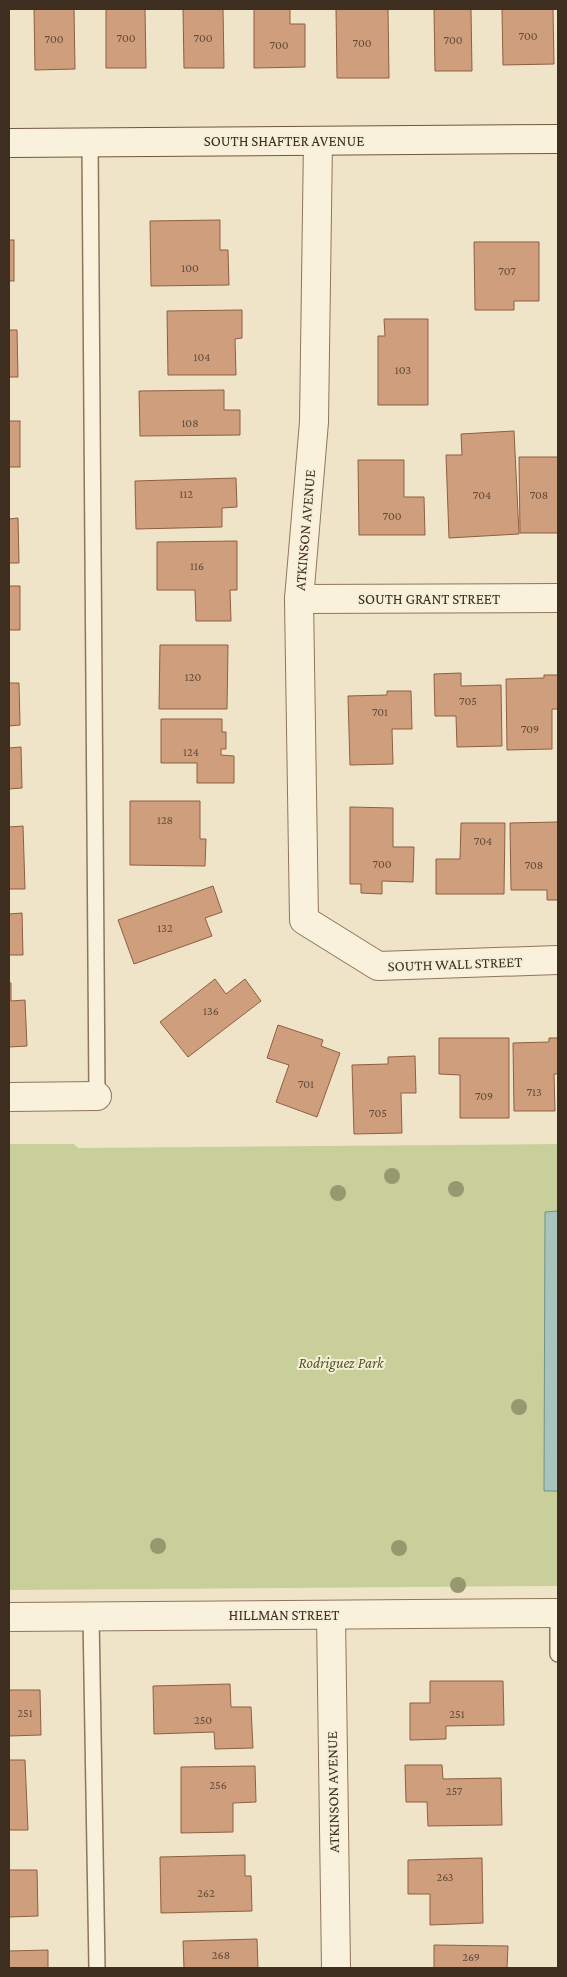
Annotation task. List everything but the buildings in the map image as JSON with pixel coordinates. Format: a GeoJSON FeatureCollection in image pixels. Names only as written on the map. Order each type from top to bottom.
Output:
{"type":"FeatureCollection","features":[{"type":"Feature","properties":{"kind":"street","name":"SOUTH SHAFTER AVENUE"},"geometry":{"type":"LineString","coordinates":[[9,143],[558,139]]}},
{"type":"Feature","properties":{"kind":"street","name":"ATKINSON AVENUE"},"geometry":{"type":"LineString","coordinates":[[304,920],[299,599],[314,422],[318,141]]}},
{"type":"Feature","properties":{"kind":"street","name":"SOUTH GRANT STREET"},"geometry":{"type":"LineString","coordinates":[[299,599],[558,598]]}},
{"type":"Feature","properties":{"kind":"street","name":"SOUTH WALL STREET"},"geometry":{"type":"LineString","coordinates":[[304,920],[378,966],[558,960]]}},
{"type":"Feature","properties":{"kind":"street"},"geometry":{"type":"LineString","coordinates":[[9,1097],[98,1096]]}},
{"type":"Feature","properties":{"kind":"street","name":"HILLMAN STREET"},"geometry":{"type":"LineString","coordinates":[[9,1617],[558,1613]]}},
{"type":"Feature","properties":{"kind":"street","name":"ATKINSON AVENUE"},"geometry":{"type":"LineString","coordinates":[[331,1615],[336,1968]]}},
{"type":"Feature","properties":{"kind":"lane"},"geometry":{"type":"LineString","coordinates":[[90,142],[98,1096]]}},
{"type":"Feature","properties":{"kind":"lane"},"geometry":{"type":"LineString","coordinates":[[558,1613],[558,1654]]}},
{"type":"Feature","properties":{"kind":"lane"},"geometry":{"type":"LineString","coordinates":[[91,1616],[97,1968]]}},
{"type":"Feature","properties":{"kind":"green space","name":"Rodriguez Park"},"geometry":{"type":"Polygon","coordinates":[[[9,1144],[74,1144],[78,1148],[558,1144],[558,1586],[9,1590],[9,1144]]]}},
{"type":"Feature","properties":{"kind":"water"},"geometry":{"type":"Polygon","coordinates":[[[558,1211],[558,1491],[544,1491],[545,1212],[558,1211]]]}}]}
